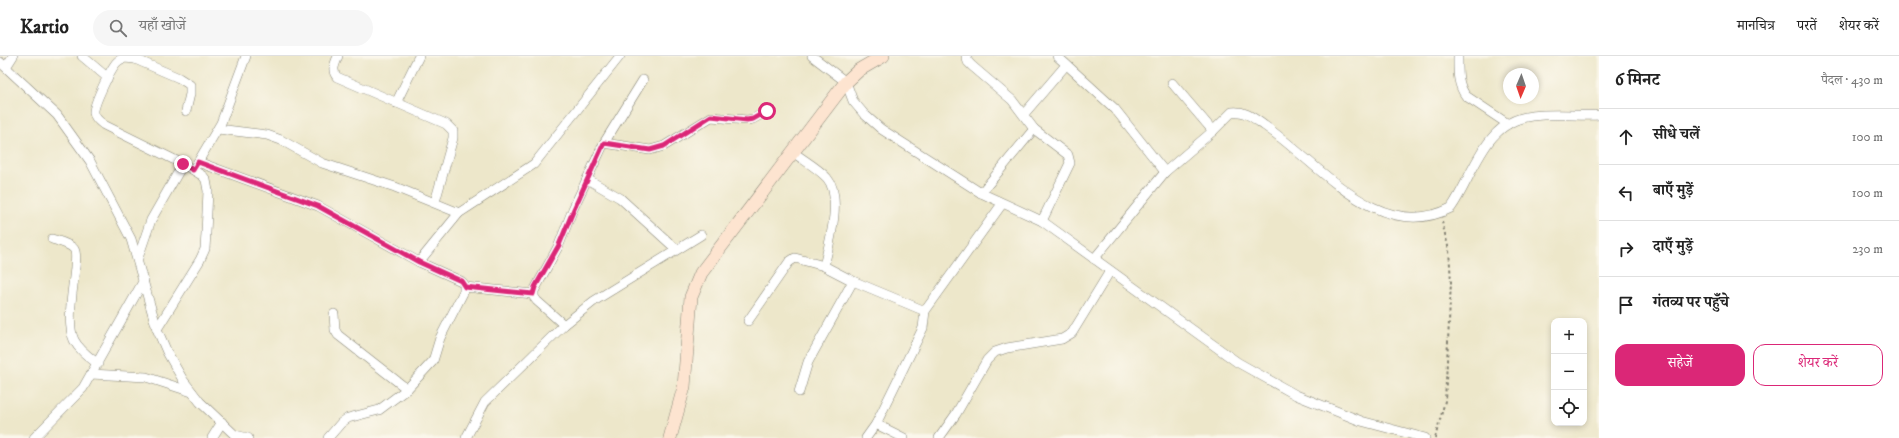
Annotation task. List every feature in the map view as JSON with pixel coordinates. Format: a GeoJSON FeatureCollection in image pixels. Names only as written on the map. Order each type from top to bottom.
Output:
{"type":"FeatureCollection","features":[{"type":"Feature","properties":{"kind":"street"},"geometry":{"type":"LineString","coordinates":[[13,56],[3,65],[56,115],[90,161],[123,222],[138,258],[157,330],[167,352],[192,392],[237,437],[248,438]]}},
{"type":"Feature","properties":{"kind":"street"},"geometry":{"type":"LineString","coordinates":[[82,56],[108,78]]}},
{"type":"Feature","properties":{"kind":"street"},"geometry":{"type":"LineString","coordinates":[[195,166],[218,129],[226,112],[246,56]]}},
{"type":"Feature","properties":{"kind":"street"},"geometry":{"type":"LineString","coordinates":[[338,56],[333,68],[337,77],[446,124],[453,131],[453,138],[435,202]]}},
{"type":"Feature","properties":{"kind":"street"},"geometry":{"type":"LineString","coordinates":[[396,103],[419,56]]}},
{"type":"Feature","properties":{"kind":"street"},"geometry":{"type":"LineString","coordinates":[[419,262],[460,213],[534,164],[620,56]]}},
{"type":"Feature","properties":{"kind":"street"},"geometry":{"type":"LineString","coordinates":[[812,56],[846,82],[853,101],[864,114],[881,129],[981,193],[1002,204],[1042,221],[1237,362],[1296,395],[1361,421],[1425,438]]}},
{"type":"Feature","properties":{"kind":"street"},"geometry":{"type":"LineString","coordinates":[[670,438],[684,386],[691,297],[701,273],[846,82],[860,70],[883,56]]}},
{"type":"Feature","properties":{"kind":"street"},"geometry":{"type":"LineString","coordinates":[[966,56],[968,62],[972,66],[1012,100],[1034,129],[1068,155],[1070,159],[1070,163],[1042,221]]}},
{"type":"Feature","properties":{"kind":"street"},"geometry":{"type":"LineString","coordinates":[[1057,56],[1115,109],[1165,172]]}},
{"type":"Feature","properties":{"kind":"street"},"geometry":{"type":"LineString","coordinates":[[1458,56],[1459,82],[1461,89],[1466,96],[1508,124]]}},
{"type":"Feature","properties":{"kind":"street"},"geometry":{"type":"LineString","coordinates":[[186,111],[190,94],[190,85],[179,78],[135,59],[128,58],[121,59],[112,68],[94,110],[96,118],[104,125],[183,164],[195,166],[318,206],[419,262],[461,281],[465,287]]}},
{"type":"Feature","properties":{"kind":"street"},"geometry":{"type":"LineString","coordinates":[[1024,114],[1066,65]]}},
{"type":"Feature","properties":{"kind":"street"},"geometry":{"type":"LineString","coordinates":[[564,325],[537,301],[533,294],[535,287],[559,245],[604,143],[643,80]]}},
{"type":"Feature","properties":{"kind":"street"},"geometry":{"type":"LineString","coordinates":[[1172,83],[1213,130]]}},
{"type":"Feature","properties":{"kind":"street"},"geometry":{"type":"LineString","coordinates":[[604,143],[650,150],[664,146],[711,116],[747,120],[753,119],[767,111]]}},
{"type":"Feature","properties":{"kind":"street"},"geometry":{"type":"LineString","coordinates":[[1094,259],[1165,172],[1232,112],[1245,113],[1279,136],[1347,193],[1384,213],[1406,217],[1426,217],[1451,208],[1492,137],[1508,124],[1531,116],[1599,114]]}},
{"type":"Feature","properties":{"kind":"street"},"geometry":{"type":"LineString","coordinates":[[218,129],[267,135],[281,140],[322,163],[435,202],[460,213]]}},
{"type":"Feature","properties":{"kind":"street"},"geometry":{"type":"LineString","coordinates":[[981,193],[1034,129]]}},
{"type":"Feature","properties":{"kind":"street"},"geometry":{"type":"LineString","coordinates":[[792,152],[828,178],[832,187],[835,218],[824,266]]}},
{"type":"Feature","properties":{"kind":"street"},"geometry":{"type":"LineString","coordinates":[[138,258],[152,220],[183,164]]}},
{"type":"Feature","properties":{"kind":"street"},"geometry":{"type":"LineString","coordinates":[[157,330],[200,260],[205,249],[208,186],[203,176],[195,166]]}},
{"type":"Feature","properties":{"kind":"street"},"geometry":{"type":"LineString","coordinates":[[587,179],[620,198],[676,249]]}},
{"type":"Feature","properties":{"kind":"street"},"geometry":{"type":"LineString","coordinates":[[866,438],[876,424],[923,328],[924,311],[1002,204]]}},
{"type":"Feature","properties":{"kind":"street"},"geometry":{"type":"LineString","coordinates":[[466,438],[485,402],[564,325],[594,301],[676,249],[701,235]]}},
{"type":"Feature","properties":{"kind":"street"},"geometry":{"type":"LineString","coordinates":[[52,239],[73,248],[75,251],[76,261],[70,318],[71,332],[79,348],[98,364]]}},
{"type":"Feature","properties":{"kind":"street"},"geometry":{"type":"LineString","coordinates":[[748,320],[789,262],[794,258],[824,266],[853,281],[924,311]]}},
{"type":"Feature","properties":{"kind":"street"},"geometry":{"type":"LineString","coordinates":[[939,438],[995,352],[1007,348],[1062,339],[1072,333],[1110,271]]}},
{"type":"Feature","properties":{"kind":"street"},"geometry":{"type":"LineString","coordinates":[[34,438],[83,388],[98,364],[112,333],[144,280]]}},
{"type":"Feature","properties":{"kind":"street"},"geometry":{"type":"LineString","coordinates":[[799,392],[808,362],[853,281]]}},
{"type":"Feature","properties":{"kind":"street"},"geometry":{"type":"LineString","coordinates":[[465,287],[533,294]]}},
{"type":"Feature","properties":{"kind":"street"},"geometry":{"type":"LineString","coordinates":[[328,438],[341,423],[348,418],[380,410],[407,389],[432,361],[440,338],[465,287]]}},
{"type":"Feature","properties":{"kind":"street"},"geometry":{"type":"LineString","coordinates":[[334,314],[335,330],[338,335],[407,389]]}},
{"type":"Feature","properties":{"kind":"street"},"geometry":{"type":"LineString","coordinates":[[91,374],[146,377],[192,392]]}},
{"type":"Feature","properties":{"kind":"street"},"geometry":{"type":"LineString","coordinates":[[212,438],[222,422]]}},
{"type":"Feature","properties":{"kind":"street"},"geometry":{"type":"LineString","coordinates":[[876,424],[904,438]]}},
{"type":"Feature","properties":{"kind":"path"},"geometry":{"type":"LineString","coordinates":[[1435,438],[1445,401],[1452,282],[1449,250],[1440,213]]}},
{"type":"Feature","properties":{"kind":"route"},"geometry":{"type":"LineString","coordinates":[[183,164],[193,170],[198,162],[318,206],[419,262],[461,281],[465,287],[533,294],[535,287],[562,239],[604,143],[640,150],[650,150],[664,146],[704,119],[711,116],[747,120],[753,119],[767,111]]}}]}
